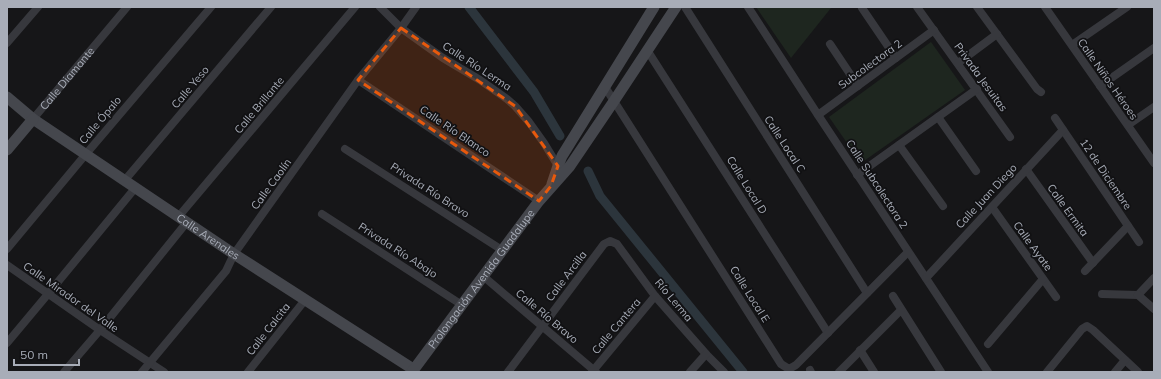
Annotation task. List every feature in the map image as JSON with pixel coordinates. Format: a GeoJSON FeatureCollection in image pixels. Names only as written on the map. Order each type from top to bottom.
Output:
{"type":"FeatureCollection","features":[{"type":"Feature","properties":{"kind":"main road","name":"Prolongación Avenida Guadalupe"},"geometry":{"type":"LineString","coordinates":[[561,169],[562,156],[654,7]]}},
{"type":"Feature","properties":{"kind":"main road","name":"Prolongación Avenida Guadalupe"},"geometry":{"type":"LineString","coordinates":[[414,371],[502,250],[551,186],[561,169],[614,101],[676,7]]}},
{"type":"Feature","properties":{"kind":"main road","name":"Calle Arenales"},"geometry":{"type":"LineString","coordinates":[[7,97],[33,119],[234,254],[414,371]]}},
{"type":"Feature","properties":{"kind":"main road","name":"Calle Diamante"},"geometry":{"type":"LineString","coordinates":[[7,150],[33,119]]}},
{"type":"Feature","properties":{"kind":"street"},"geometry":{"type":"LineString","coordinates":[[7,43],[38,7]]}},
{"type":"Feature","properties":{"kind":"street","name":"Calle Diamante"},"geometry":{"type":"LineString","coordinates":[[33,119],[127,7]]}},
{"type":"Feature","properties":{"kind":"street","name":"Calle Ópalo"},"geometry":{"type":"LineString","coordinates":[[7,249],[211,7]]}},
{"type":"Feature","properties":{"kind":"street","name":"Calle Yeso"},"geometry":{"type":"LineString","coordinates":[[125,180],[271,7]]}},
{"type":"Feature","properties":{"kind":"street","name":"Calle Brillante"},"geometry":{"type":"LineString","coordinates":[[64,372],[100,330],[183,219],[355,7]]}},
{"type":"Feature","properties":{"kind":"street","name":"Calle Río Lerma"},"geometry":{"type":"LineString","coordinates":[[380,7],[401,28],[443,58],[480,80],[515,106],[529,122],[561,169]]}},
{"type":"Feature","properties":{"kind":"street","name":"Calle Caolín"},"geometry":{"type":"LineString","coordinates":[[142,372],[226,271],[234,254],[358,80],[401,28],[416,7]]}},
{"type":"Feature","properties":{"kind":"street","name":"Calle Local C"},"geometry":{"type":"LineString","coordinates":[[685,7],[867,293]]}},
{"type":"Feature","properties":{"kind":"street","name":"Calle Subcolectora 2"},"geometry":{"type":"LineString","coordinates":[[748,7],[818,116],[988,372]]}},
{"type":"Feature","properties":{"kind":"street","name":"Privada Jesuitas"},"geometry":{"type":"LineString","coordinates":[[917,7],[1010,137]]}},
{"type":"Feature","properties":{"kind":"street"},"geometry":{"type":"LineString","coordinates":[[978,7],[1037,89],[1041,92]]}},
{"type":"Feature","properties":{"kind":"street","name":"Calle Niños Héroes"},"geometry":{"type":"LineString","coordinates":[[1045,7],[1154,163]]}},
{"type":"Feature","properties":{"kind":"street"},"geometry":{"type":"LineString","coordinates":[[1072,45],[1127,7]]}},
{"type":"Feature","properties":{"kind":"street"},"geometry":{"type":"LineString","coordinates":[[862,8],[896,58]]}},
{"type":"Feature","properties":{"kind":"street","name":"Subcolectora 2"},"geometry":{"type":"LineString","coordinates":[[818,116],[934,30]]}},
{"type":"Feature","properties":{"kind":"street"},"geometry":{"type":"LineString","coordinates":[[958,63],[997,34]]}},
{"type":"Feature","properties":{"kind":"street"},"geometry":{"type":"LineString","coordinates":[[830,44],[858,86]]}},
{"type":"Feature","properties":{"kind":"street"},"geometry":{"type":"LineString","coordinates":[[1100,86],[1154,48]]}},
{"type":"Feature","properties":{"kind":"street","name":"Calle Local D"},"geometry":{"type":"LineString","coordinates":[[648,50],[828,333]]}},
{"type":"Feature","properties":{"kind":"street","name":"Calle Río Blanco"},"geometry":{"type":"LineString","coordinates":[[358,80],[540,201]]}},
{"type":"Feature","properties":{"kind":"street","name":"Calle Local E"},"geometry":{"type":"LineString","coordinates":[[605,87],[781,364],[789,369],[796,365],[908,252]]}},
{"type":"Feature","properties":{"kind":"street"},"geometry":{"type":"LineString","coordinates":[[857,175],[977,89]]}},
{"type":"Feature","properties":{"kind":"street"},"geometry":{"type":"LineString","coordinates":[[1128,125],[1154,107]]}},
{"type":"Feature","properties":{"kind":"street"},"geometry":{"type":"LineString","coordinates":[[938,117],[976,171]]}},
{"type":"Feature","properties":{"kind":"street","name":"12 de Diciembre"},"geometry":{"type":"LineString","coordinates":[[1055,118],[1139,242]]}},
{"type":"Feature","properties":{"kind":"street","name":"Calle Juan Diego"},"geometry":{"type":"LineString","coordinates":[[926,278],[1063,130]]}},
{"type":"Feature","properties":{"kind":"street"},"geometry":{"type":"LineString","coordinates":[[899,145],[943,206]]}},
{"type":"Feature","properties":{"kind":"street","name":"Privada Río Bravo"},"geometry":{"type":"LineString","coordinates":[[345,149],[502,250]]}},
{"type":"Feature","properties":{"kind":"street","name":"Calle Ermita"},"geometry":{"type":"LineString","coordinates":[[1026,170],[1093,262]]}},
{"type":"Feature","properties":{"kind":"street"},"geometry":{"type":"LineString","coordinates":[[7,343],[136,187]]}},
{"type":"Feature","properties":{"kind":"street","name":"Calle Ayate"},"geometry":{"type":"LineString","coordinates":[[992,207],[1056,297]]}},
{"type":"Feature","properties":{"kind":"street","name":"Privada Río Abajo"},"geometry":{"type":"LineString","coordinates":[[322,214],[462,305]]}},
{"type":"Feature","properties":{"kind":"street"},"geometry":{"type":"LineString","coordinates":[[1085,271],[1128,226]]}},
{"type":"Feature","properties":{"kind":"street","name":"Río Lerma"},"geometry":{"type":"LineString","coordinates":[[610,241],[617,244],[655,296],[706,354],[724,372]]}},
{"type":"Feature","properties":{"kind":"street","name":"Calle Arcilla"},"geometry":{"type":"LineString","coordinates":[[508,372],[604,244],[610,241]]}},
{"type":"Feature","properties":{"kind":"street","name":"Calle Mirador del Valle"},"geometry":{"type":"LineString","coordinates":[[7,265],[100,330],[164,372]]}},
{"type":"Feature","properties":{"kind":"street","name":"Calle Río Bravo"},"geometry":{"type":"LineString","coordinates":[[484,276],[594,371]]}},
{"type":"Feature","properties":{"kind":"street"},"geometry":{"type":"LineString","coordinates":[[988,344],[1043,278]]}},
{"type":"Feature","properties":{"kind":"street"},"geometry":{"type":"LineString","coordinates":[[1138,295],[1154,278]]}},
{"type":"Feature","properties":{"kind":"street"},"geometry":{"type":"LineString","coordinates":[[1102,294],[1138,295],[1154,309]]}},
{"type":"Feature","properties":{"kind":"street","name":"Calle Cantera"},"geometry":{"type":"LineString","coordinates":[[594,371],[655,296]]}},
{"type":"Feature","properties":{"kind":"street"},"geometry":{"type":"LineString","coordinates":[[893,296],[941,372]]}},
{"type":"Feature","properties":{"kind":"street","name":"Calle Calcita"},"geometry":{"type":"LineString","coordinates":[[248,372],[305,300]]}},
{"type":"Feature","properties":{"kind":"street"},"geometry":{"type":"LineString","coordinates":[[839,372],[901,310]]}},
{"type":"Feature","properties":{"kind":"street"},"geometry":{"type":"LineString","coordinates":[[1046,372],[1082,328],[1087,326],[1138,372]]}},
{"type":"Feature","properties":{"kind":"street"},"geometry":{"type":"LineString","coordinates":[[860,350],[874,372]]}},
{"type":"Feature","properties":{"kind":"street"},"geometry":{"type":"LineString","coordinates":[[690,372],[706,354]]}},
{"type":"Feature","properties":{"kind":"street"},"geometry":{"type":"LineString","coordinates":[[1115,372],[1125,360]]}},
{"type":"Feature","properties":{"kind":"highlighted area"},"geometry":{"type":"Polygon","coordinates":[[[401,28],[515,106],[558,166],[551,186],[539,201],[358,80],[401,28]]]}},
{"type":"Feature","properties":{"kind":"shaded area"},"geometry":{"type":"Polygon","coordinates":[[[756,7],[820,7],[831,8],[791,58],[756,7]]]}},
{"type":"Feature","properties":{"kind":"shaded area"},"geometry":{"type":"Polygon","coordinates":[[[931,42],[965,90],[861,163],[829,117],[931,42]]]}},
{"type":"Feature","properties":{"kind":"waterway"},"geometry":{"type":"LineString","coordinates":[[469,7],[534,92],[560,136]]}},
{"type":"Feature","properties":{"kind":"waterway"},"geometry":{"type":"LineString","coordinates":[[588,171],[600,196],[743,372]]}}]}
